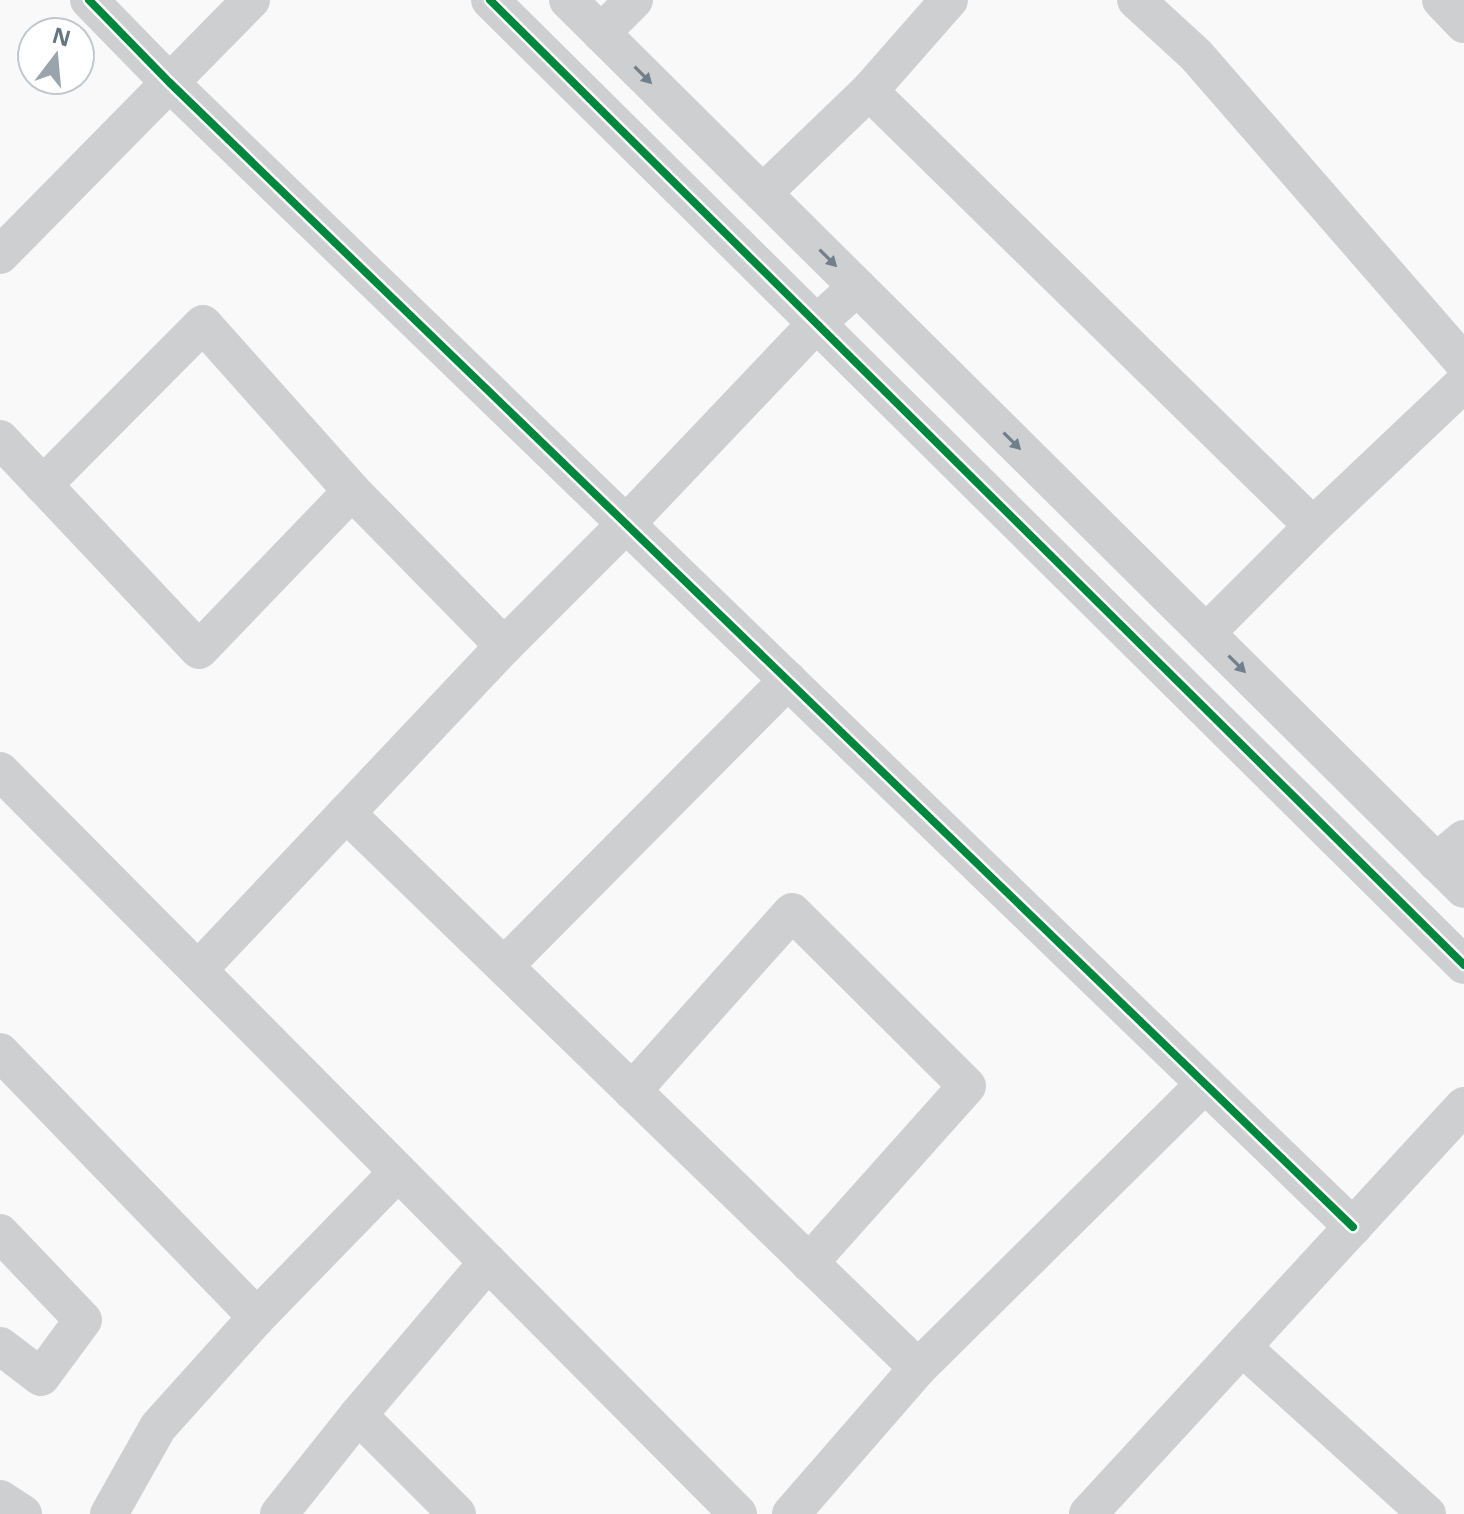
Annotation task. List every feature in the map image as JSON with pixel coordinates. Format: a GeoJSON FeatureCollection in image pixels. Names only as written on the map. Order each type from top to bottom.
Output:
{"type":"FeatureCollection","features":[{"type":"Feature","properties":{"kind":"street"},"geometry":{"type":"LineString","coordinates":[[89,0],[169,82],[1353,1227]]}},
{"type":"Feature","properties":{"kind":"street"},"geometry":{"type":"LineString","coordinates":[[0,255],[251,0]]}},
{"type":"Feature","properties":{"kind":"street"},"geometry":{"type":"LineString","coordinates":[[490,0],[1464,965]]}},
{"type":"Feature","properties":{"kind":"street"},"geometry":{"type":"LineString","coordinates":[[568,0],[1206,633],[1450,850],[1464,889]]}},
{"type":"Feature","properties":{"kind":"street"},"geometry":{"type":"LineString","coordinates":[[601,33],[634,0]]}},
{"type":"Feature","properties":{"kind":"street"},"geometry":{"type":"LineString","coordinates":[[763,193],[869,91],[949,0]]}},
{"type":"Feature","properties":{"kind":"street"},"geometry":{"type":"LineString","coordinates":[[1136,0],[1196,55],[1464,363]]}},
{"type":"Feature","properties":{"kind":"street"},"geometry":{"type":"LineString","coordinates":[[1441,0],[1464,24]]}},
{"type":"Feature","properties":{"kind":"street"},"geometry":{"type":"LineString","coordinates":[[869,91],[1313,526]]}},
{"type":"Feature","properties":{"kind":"street"},"geometry":{"type":"LineString","coordinates":[[198,970],[504,646],[626,524],[816,324],[857,287]]}},
{"type":"Feature","properties":{"kind":"street"},"geometry":{"type":"LineString","coordinates":[[43,485],[203,324],[352,491],[504,646]]}},
{"type":"Feature","properties":{"kind":"street"},"geometry":{"type":"LineString","coordinates":[[1206,633],[1464,383]]}},
{"type":"Feature","properties":{"kind":"street"},"geometry":{"type":"LineString","coordinates":[[0,439],[199,650],[352,491]]}},
{"type":"Feature","properties":{"kind":"street"},"geometry":{"type":"LineString","coordinates":[[504,966],[788,680]]}},
{"type":"Feature","properties":{"kind":"street"},"geometry":{"type":"LineString","coordinates":[[0,771],[738,1514]]}},
{"type":"Feature","properties":{"kind":"street"},"geometry":{"type":"LineString","coordinates":[[346,813],[918,1368]]}},
{"type":"Feature","properties":{"kind":"street"},"geometry":{"type":"LineString","coordinates":[[632,1091],[792,912],[967,1086],[809,1263]]}},
{"type":"Feature","properties":{"kind":"street"},"geometry":{"type":"LineString","coordinates":[[0,1052],[257,1317]]}},
{"type":"Feature","properties":{"kind":"street"},"geometry":{"type":"LineString","coordinates":[[791,1514],[918,1368],[1205,1084]]}},
{"type":"Feature","properties":{"kind":"street"},"geometry":{"type":"LineString","coordinates":[[1088,1514],[1464,1106]]}},
{"type":"Feature","properties":{"kind":"street"},"geometry":{"type":"LineString","coordinates":[[109,1514],[158,1427],[257,1317],[398,1172]]}},
{"type":"Feature","properties":{"kind":"street"},"geometry":{"type":"LineString","coordinates":[[0,1233],[83,1320],[41,1377],[0,1346]]}},
{"type":"Feature","properties":{"kind":"street"},"geometry":{"type":"LineString","coordinates":[[279,1514],[488,1262]]}},
{"type":"Feature","properties":{"kind":"street"},"geometry":{"type":"LineString","coordinates":[[1242,1347],[1427,1514]]}},
{"type":"Feature","properties":{"kind":"street"},"geometry":{"type":"LineString","coordinates":[[358,1415],[457,1514]]}},
{"type":"Feature","properties":{"kind":"street"},"geometry":{"type":"LineString","coordinates":[[0,1499],[23,1514]]}},
{"type":"Feature","properties":{"kind":"cycle path"},"geometry":{"type":"LineString","coordinates":[[89,0],[169,82],[1353,1227]]}},
{"type":"Feature","properties":{"kind":"cycle path"},"geometry":{"type":"LineString","coordinates":[[490,0],[1464,965]]}}]}
